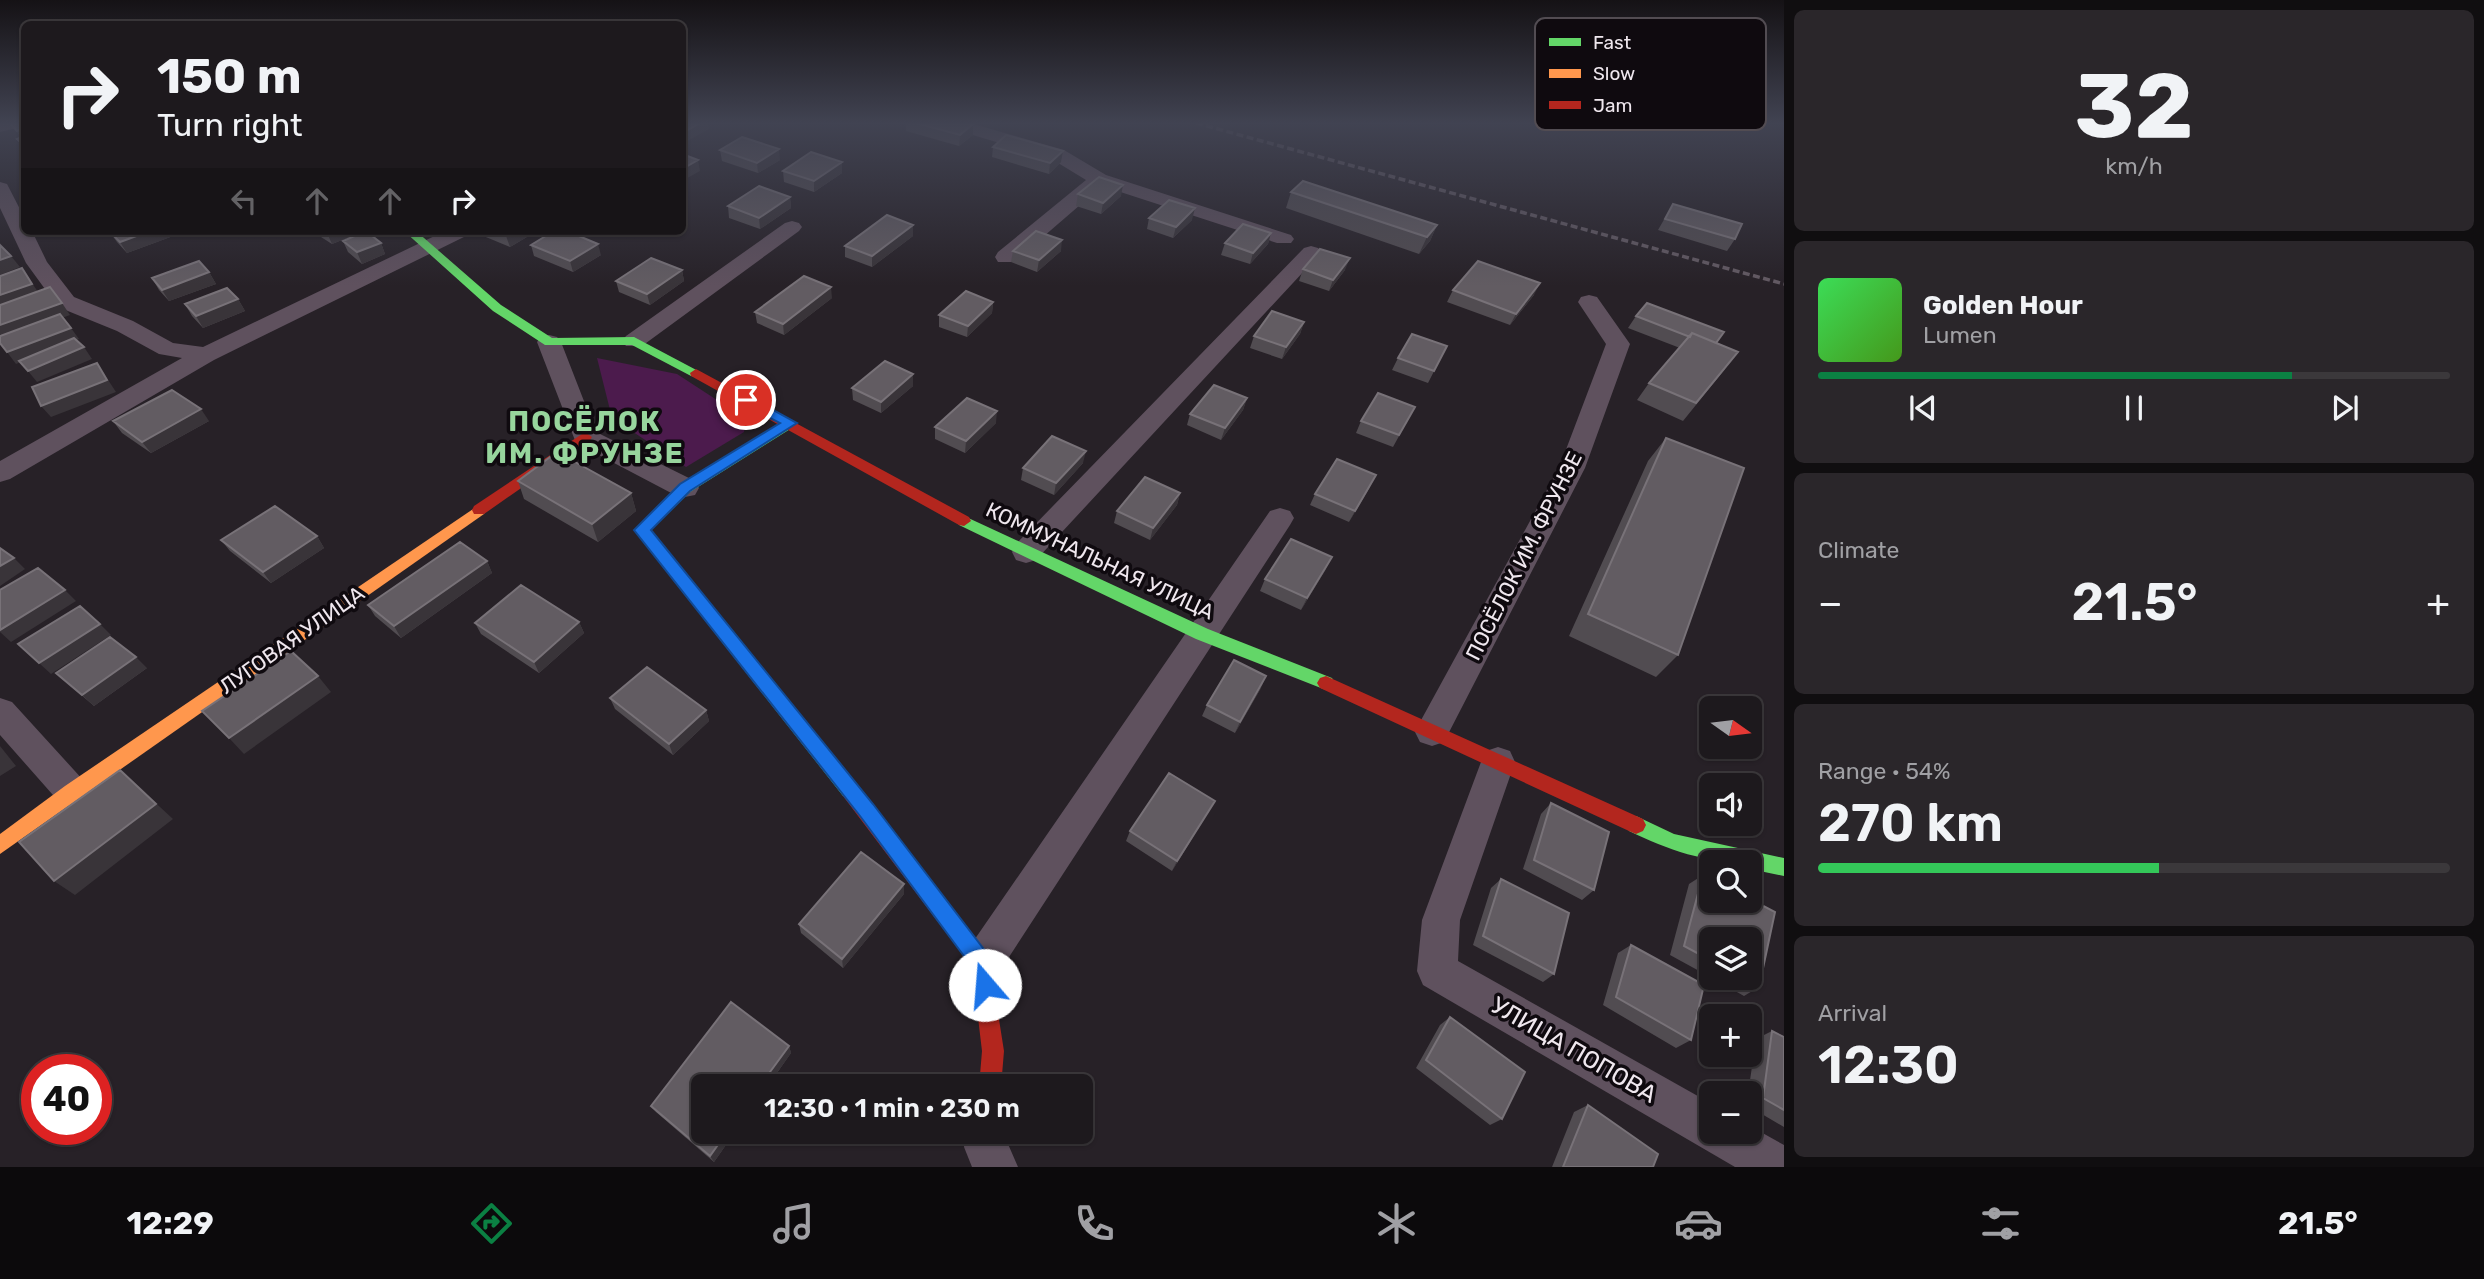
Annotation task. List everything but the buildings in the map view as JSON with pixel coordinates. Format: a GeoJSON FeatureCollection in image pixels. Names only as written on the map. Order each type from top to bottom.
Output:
{"type":"FeatureCollection","features":[{"type":"Feature","properties":{"kind":"street"},"geometry":{"type":"LineString","coordinates":[[1006,257],[1099,179],[1284,239]]}},
{"type":"Feature","properties":{"kind":"street"},"geometry":{"type":"LineString","coordinates":[[0,188],[21,231]]}},
{"type":"Feature","properties":{"kind":"street"},"geometry":{"type":"LineString","coordinates":[[634,341],[792,227]]}},
{"type":"Feature","properties":{"kind":"street"},"geometry":{"type":"LineString","coordinates":[[23,235],[37,263],[66,302],[125,326],[167,349],[206,355]]}},
{"type":"Feature","properties":{"kind":"street"},"geometry":{"type":"LineString","coordinates":[[414,235],[497,308],[549,342],[585,437],[685,488]]}},
{"type":"Feature","properties":{"kind":"street"},"geometry":{"type":"LineString","coordinates":[[0,473],[206,355],[454,235]]}},
{"type":"Feature","properties":{"kind":"street"},"geometry":{"type":"LineString","coordinates":[[1026,552],[1311,252]]}},
{"type":"Feature","properties":{"kind":"street","name":"ПОСЁЛОК ИМ. ФРУНЗЕ"},"geometry":{"type":"LineString","coordinates":[[1432,732],[1577,456],[1618,344],[1589,302]]}},
{"type":"Feature","properties":{"kind":"street","name":"КОММУНАЛЬНАЯ УЛИЦА"},"geometry":{"type":"LineString","coordinates":[[549,342],[634,341],[790,423],[983,531],[1202,634],[1352,694],[1672,842],[1784,867]]}},
{"type":"Feature","properties":{"kind":"street"},"geometry":{"type":"LineString","coordinates":[[790,423],[685,488],[642,530],[866,810],[982,963],[993,1051],[991,1074]]}},
{"type":"Feature","properties":{"kind":"street","name":"ЛУГОВАЯ УЛИЦА"},"geometry":{"type":"LineString","coordinates":[[0,845],[72,792],[585,437]]}},
{"type":"Feature","properties":{"kind":"street"},"geometry":{"type":"LineString","coordinates":[[982,963],[1280,518]]}},
{"type":"Feature","properties":{"kind":"street"},"geometry":{"type":"LineString","coordinates":[[0,712],[72,792]]}},
{"type":"Feature","properties":{"kind":"street","name":"УЛИЦА ПОПОВА"},"geometry":{"type":"LineString","coordinates":[[1498,762],[1441,920],[1437,971],[1699,1122]]}},
{"type":"Feature","properties":{"kind":"street"},"geometry":{"type":"LineString","coordinates":[[986,1144],[996,1167]]}},
{"type":"Feature","properties":{"kind":"street"},"geometry":{"type":"LineString","coordinates":[[1739,1144],[1778,1167]]}},
{"type":"Feature","properties":{"kind":"shaded area"},"geometry":{"type":"Polygon","coordinates":[[[597,358],[677,374],[746,419],[744,432],[686,467],[612,418],[597,358]]]}},
{"type":"Feature","properties":{"kind":"railway"},"geometry":{"type":"LineString","coordinates":[[1395,177],[1784,284]]}},
{"type":"Feature","properties":{"kind":"traffic: fast"},"geometry":{"type":"LineString","coordinates":[[414,235],[497,308],[549,342],[634,341],[696,373]]}},
{"type":"Feature","properties":{"kind":"traffic: fast"},"geometry":{"type":"LineString","coordinates":[[790,423],[685,488],[642,530],[850,790]]}},
{"type":"Feature","properties":{"kind":"traffic: fast"},"geometry":{"type":"LineString","coordinates":[[964,521],[1202,634],[1326,683]]}},
{"type":"Feature","properties":{"kind":"traffic: fast"},"geometry":{"type":"LineString","coordinates":[[1636,825],[1672,842],[1784,867]]}},
{"type":"Feature","properties":{"kind":"traffic: slow"},"geometry":{"type":"LineString","coordinates":[[0,845],[72,792],[479,510]]}},
{"type":"Feature","properties":{"kind":"traffic: jam"},"geometry":{"type":"LineString","coordinates":[[696,373],[964,521]]}},
{"type":"Feature","properties":{"kind":"traffic: jam"},"geometry":{"type":"LineString","coordinates":[[479,510],[585,437]]}},
{"type":"Feature","properties":{"kind":"traffic: jam"},"geometry":{"type":"LineString","coordinates":[[1326,683],[1636,825]]}},
{"type":"Feature","properties":{"kind":"traffic: jam"},"geometry":{"type":"LineString","coordinates":[[850,790],[982,963],[993,1051],[991,1074]]}},
{"type":"Feature","properties":{"kind":"district","name":"ПОСЁЛОК ИМ. ФРУНЗЕ"},"geometry":{"type":"Point","coordinates":[585,437]}},
{"type":"Feature","properties":{"kind":"route"},"geometry":{"type":"LineString","coordinates":[[746,400],[790,423],[685,488],[642,530],[866,810],[949,919],[982,963],[985,985]]}}]}
